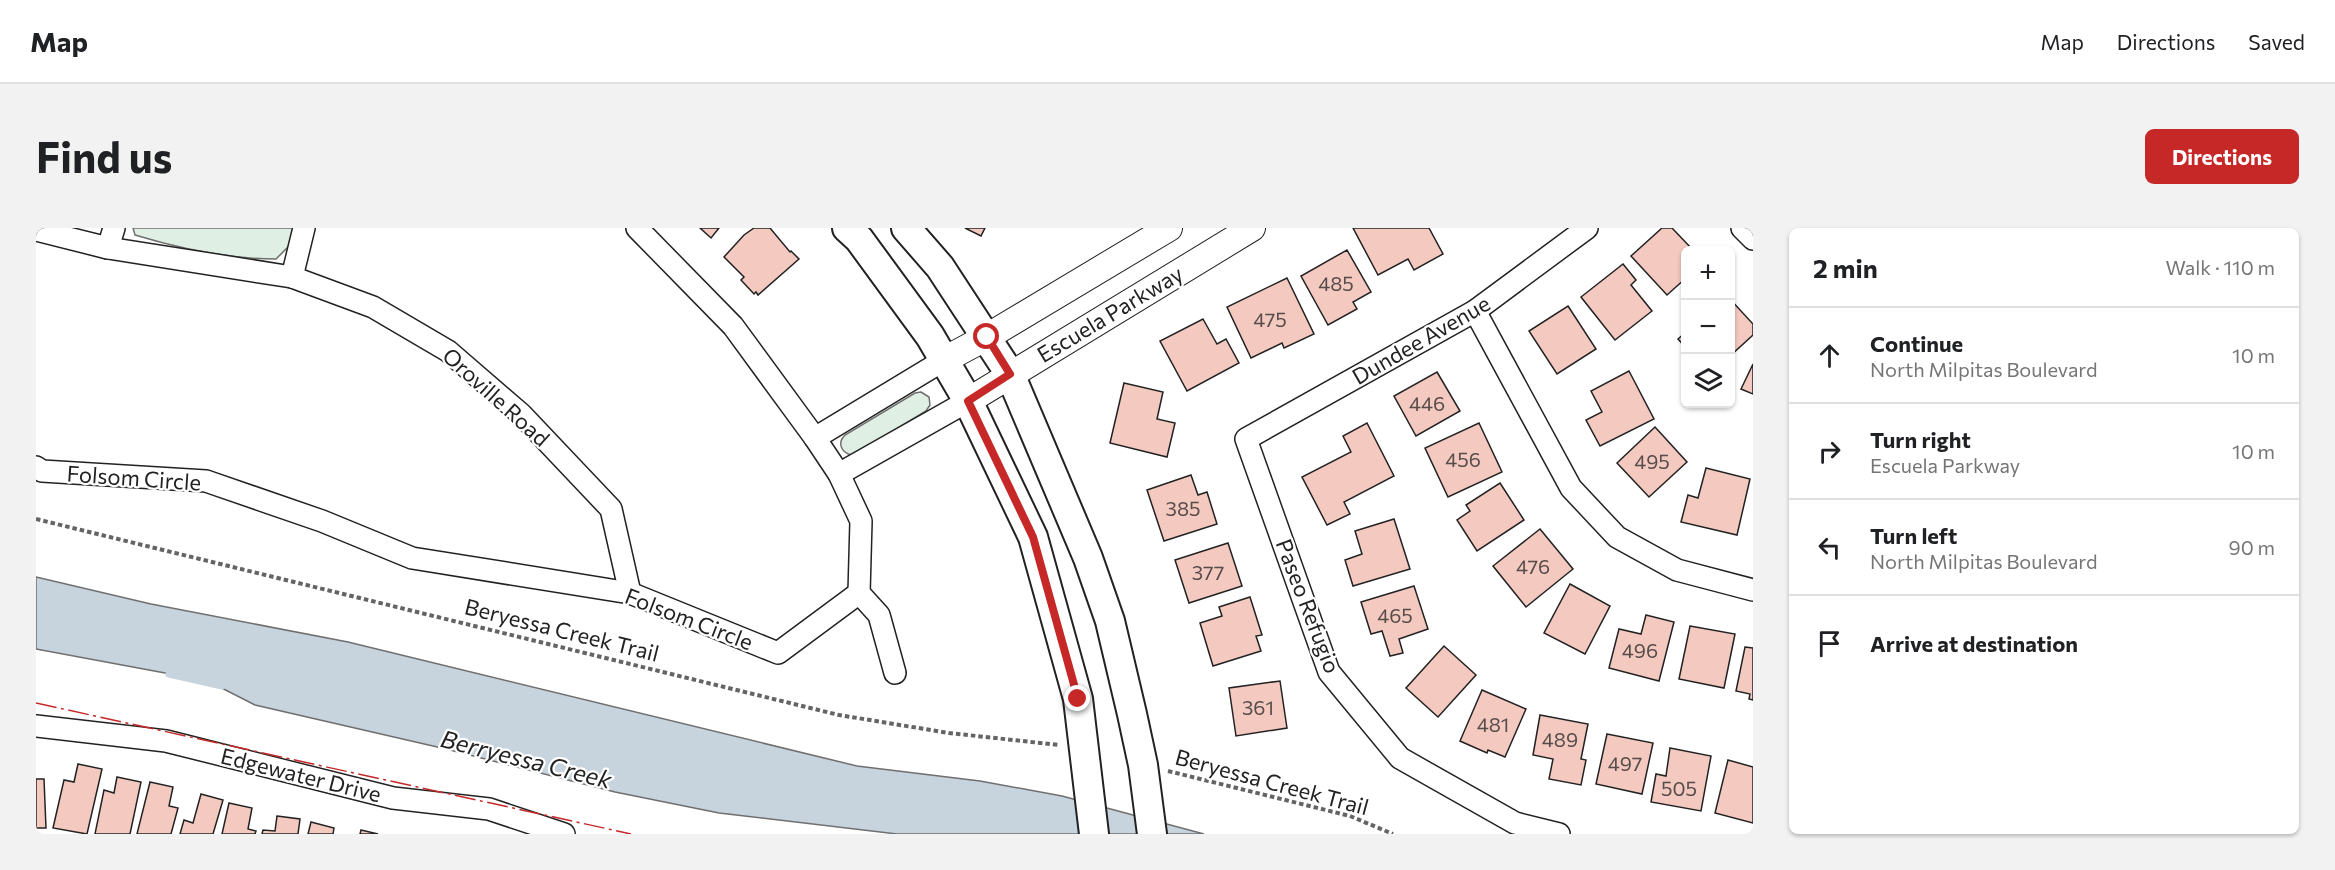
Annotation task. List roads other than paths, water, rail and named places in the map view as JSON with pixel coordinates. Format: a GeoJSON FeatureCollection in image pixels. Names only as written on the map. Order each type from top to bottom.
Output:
{"type":"FeatureCollection","features":[{"type":"Feature","properties":{"kind":"main road"},"geometry":{"type":"LineString","coordinates":[[847,228],[859,239],[930,336],[968,401],[1033,537],[1078,699],[1094,834]]}},
{"type":"Feature","properties":{"kind":"main road"},"geometry":{"type":"LineString","coordinates":[[906,228],[940,267],[1010,374],[1080,537],[1110,621],[1143,765],[1152,834]]}},
{"type":"Feature","properties":{"kind":"street"},"geometry":{"type":"LineString","coordinates":[[292,278],[304,228]]}},
{"type":"Feature","properties":{"kind":"street"},"geometry":{"type":"LineString","coordinates":[[637,228],[733,326],[839,474],[861,521],[859,593],[879,615],[895,673]]}},
{"type":"Feature","properties":{"kind":"street","name":"Escuela Parkway"},"geometry":{"type":"LineString","coordinates":[[944,360],[987,337],[1169,228]]}},
{"type":"Feature","properties":{"kind":"street","name":"Escuela Parkway"},"geometry":{"type":"LineString","coordinates":[[968,401],[1252,228]]}},
{"type":"Feature","properties":{"kind":"street","name":"Dundee Avenue"},"geometry":{"type":"LineString","coordinates":[[1246,439],[1475,311],[1587,228]]}},
{"type":"Feature","properties":{"kind":"street"},"geometry":{"type":"LineString","coordinates":[[1742,228],[1753,239]]}},
{"type":"Feature","properties":{"kind":"street","name":"Oroville Road"},"geometry":{"type":"LineString","coordinates":[[36,230],[111,238],[292,278],[373,307],[448,351],[521,414],[611,509],[630,593]]}},
{"type":"Feature","properties":{"kind":"street"},"geometry":{"type":"LineString","coordinates":[[1475,311],[1571,488],[1617,537],[1677,570],[1753,590]]}},
{"type":"Feature","properties":{"kind":"street"},"geometry":{"type":"LineString","coordinates":[[815,438],[944,360]]}},
{"type":"Feature","properties":{"kind":"street"},"geometry":{"type":"LineString","coordinates":[[839,474],[968,401]]}},
{"type":"Feature","properties":{"kind":"street","name":"Paseo Refugio"},"geometry":{"type":"LineString","coordinates":[[1246,439],[1329,672],[1400,758],[1515,824],[1559,834]]}},
{"type":"Feature","properties":{"kind":"street","name":"Folsom Circle"},"geometry":{"type":"LineString","coordinates":[[36,467],[42,471],[206,482],[322,521],[412,558],[630,593],[778,653],[859,593]]}},
{"type":"Feature","properties":{"kind":"street","name":"Edgewater Drive"},"geometry":{"type":"LineString","coordinates":[[36,726],[166,741],[393,798],[489,809],[564,834]]}},
{"type":"Feature","properties":{"kind":"water"},"geometry":{"type":"Polygon","coordinates":[[[36,577],[151,604],[348,642],[857,766],[980,781],[1062,796],[1204,834],[897,834],[719,813],[615,792],[446,749],[255,705],[208,681],[36,649],[36,577]]]}},
{"type":"Feature","properties":{"kind":"waterway","name":"Berryessa Creek"},"geometry":{"type":"LineString","coordinates":[[169,674],[222,686]]}}]}
